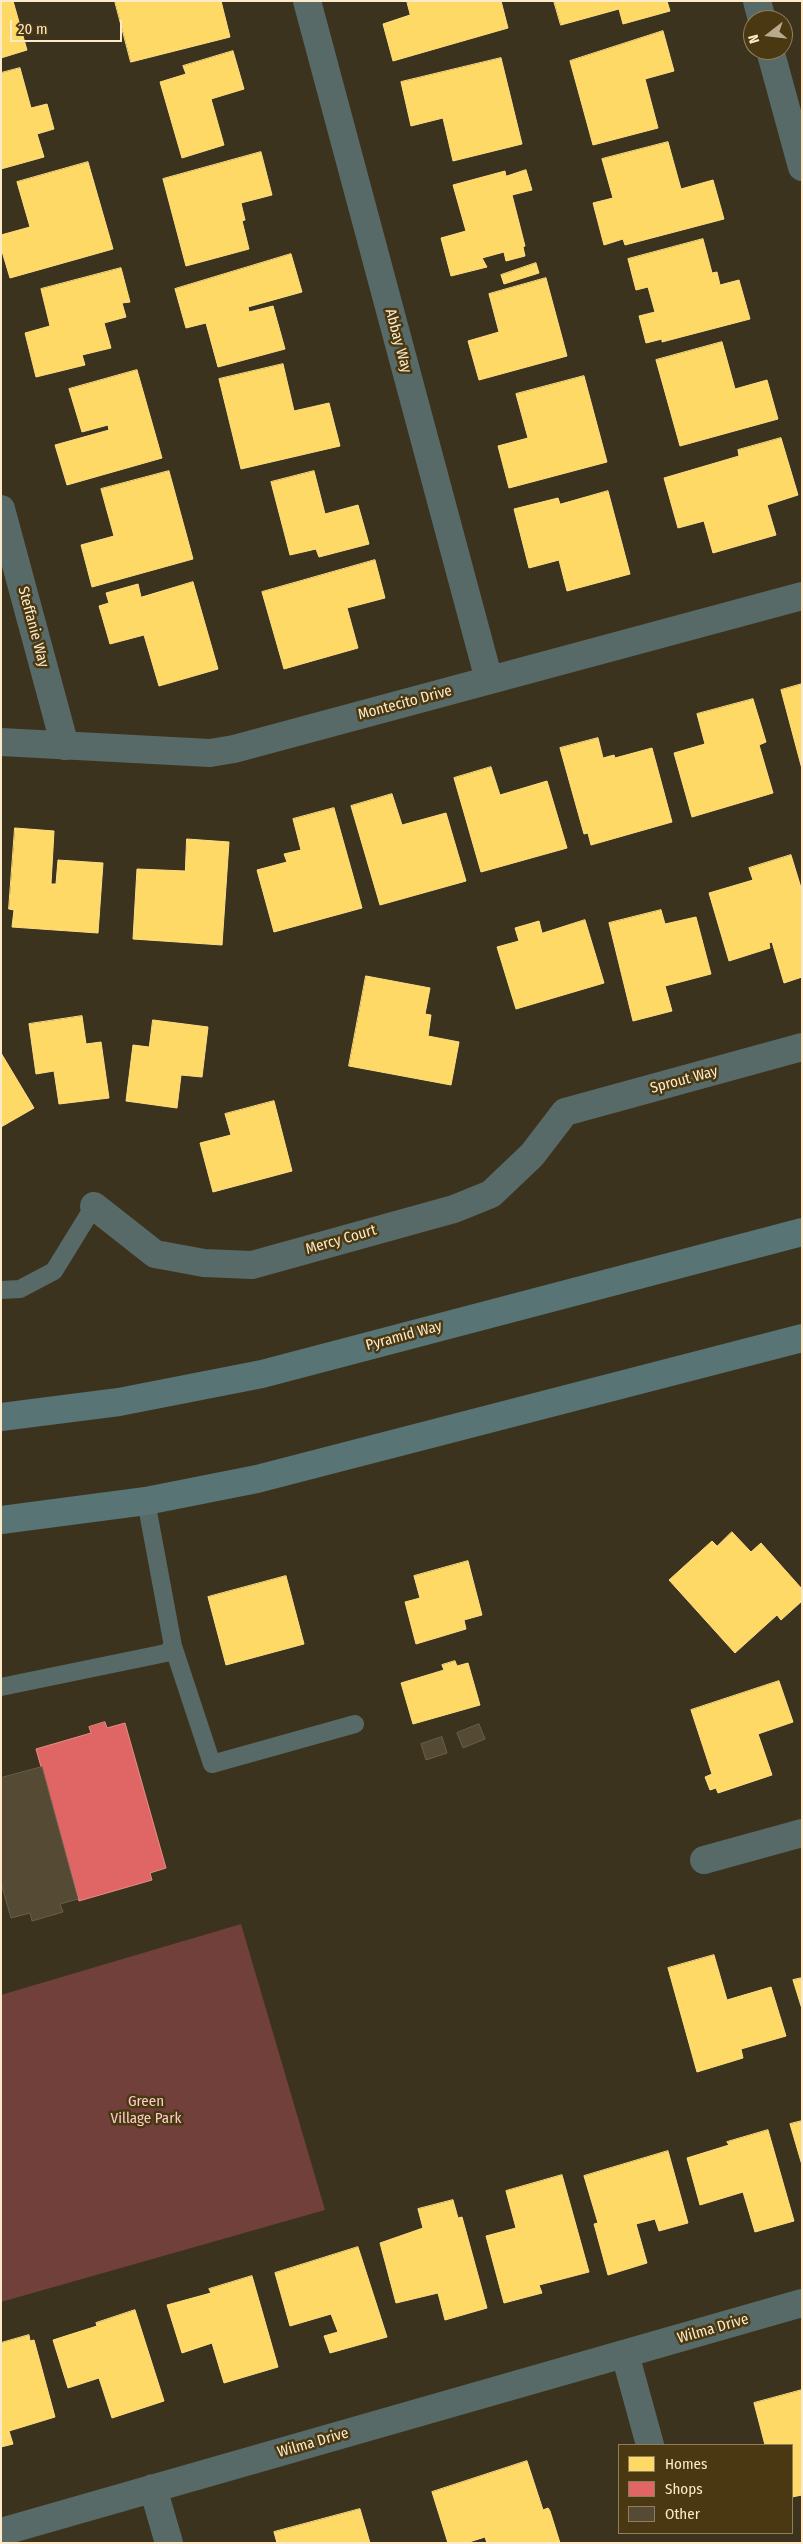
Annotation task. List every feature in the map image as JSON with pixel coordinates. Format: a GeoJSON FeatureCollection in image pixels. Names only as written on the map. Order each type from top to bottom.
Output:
{"type":"FeatureCollection","features":[{"type":"Feature","properties":{"kind":"main road","name":"Pyramid Way"},"geometry":{"type":"LineString","coordinates":[[1,1417],[119,1402],[262,1374],[802,1232]]}},
{"type":"Feature","properties":{"kind":"main road"},"geometry":{"type":"LineString","coordinates":[[1,1520],[146,1501],[257,1479],[802,1338]]}},
{"type":"Feature","properties":{"kind":"street","name":"Abbay Way"},"geometry":{"type":"LineString","coordinates":[[307,1],[489,680]]}},
{"type":"Feature","properties":{"kind":"street"},"geometry":{"type":"LineString","coordinates":[[773,60],[802,167]]}},
{"type":"Feature","properties":{"kind":"street","name":"Steffanie Way"},"geometry":{"type":"LineString","coordinates":[[1,509],[65,746]]}},
{"type":"Feature","properties":{"kind":"street","name":"Montecito Drive"},"geometry":{"type":"LineString","coordinates":[[1,742],[210,753],[234,749],[802,596]]}},
{"type":"Feature","properties":{"kind":"street","name":"Sprout Way"},"geometry":{"type":"LineString","coordinates":[[565,1112],[802,1047]]}},
{"type":"Feature","properties":{"kind":"street","name":"Mercy Court"},"geometry":{"type":"LineString","coordinates":[[94,1206],[155,1254],[204,1263],[252,1265],[454,1209],[491,1194],[532,1155],[565,1112]]}},
{"type":"Feature","properties":{"kind":"street"},"geometry":{"type":"LineString","coordinates":[[704,1860],[802,1833]]}},
{"type":"Feature","properties":{"kind":"street","name":"Wilma Drive"},"geometry":{"type":"LineString","coordinates":[[1,2532],[802,2303]]}},
{"type":"Feature","properties":{"kind":"street"},"geometry":{"type":"LineString","coordinates":[[625,2354],[650,2444]]}},
{"type":"Feature","properties":{"kind":"street"},"geometry":{"type":"LineString","coordinates":[[153,2488],[169,2543]]}},
{"type":"Feature","properties":{"kind":"lane"},"geometry":{"type":"LineString","coordinates":[[1,1290],[20,1289],[54,1272],[94,1206]]}},
{"type":"Feature","properties":{"kind":"lane"},"geometry":{"type":"LineString","coordinates":[[146,1501],[173,1646],[212,1764],[355,1724]]}},
{"type":"Feature","properties":{"kind":"lane"},"geometry":{"type":"LineString","coordinates":[[1,1687],[166,1653],[173,1646]]}},
{"type":"Feature","properties":{"kind":"green space","name":"Green Village Park"},"geometry":{"type":"Polygon","coordinates":[[[241,1924],[325,2210],[1,2302],[1,1995],[241,1924]]]}},
{"type":"Feature","properties":{"kind":"building: Homes"},"geometry":{"type":"Polygon","coordinates":[[[1,1],[13,1],[27,50],[1,58],[1,1]]]}},
{"type":"Feature","properties":{"kind":"building: Homes"},"geometry":{"type":"Polygon","coordinates":[[[115,1],[221,1],[230,37],[131,62],[115,1]]]}},
{"type":"Feature","properties":{"kind":"building: Homes"},"geometry":{"type":"Polygon","coordinates":[[[407,1],[501,1],[508,28],[393,61],[383,24],[410,15],[407,1]]]}},
{"type":"Feature","properties":{"kind":"building: Homes"},"geometry":{"type":"Polygon","coordinates":[[[554,1],[667,1],[670,11],[623,24],[619,9],[561,25],[554,1]]]}},
{"type":"Feature","properties":{"kind":"building: Homes"},"geometry":{"type":"Polygon","coordinates":[[[663,31],[674,71],[645,79],[658,128],[593,145],[570,61],[663,31]]]}},
{"type":"Feature","properties":{"kind":"building: Homes"},"geometry":{"type":"Polygon","coordinates":[[[233,51],[244,89],[211,99],[224,145],[182,158],[160,82],[186,74],[183,66],[233,51]]]}},
{"type":"Feature","properties":{"kind":"building: Homes"},"geometry":{"type":"Polygon","coordinates":[[[501,58],[522,144],[453,161],[443,118],[411,126],[401,82],[501,58]]]}},
{"type":"Feature","properties":{"kind":"building: Homes"},"geometry":{"type":"Polygon","coordinates":[[[20,68],[31,108],[47,104],[54,129],[37,134],[44,157],[1,169],[1,73],[20,68]]]}},
{"type":"Feature","properties":{"kind":"building: Homes"},"geometry":{"type":"Polygon","coordinates":[[[668,142],[681,189],[713,180],[724,219],[625,245],[623,239],[604,245],[593,203],[613,198],[602,159],[668,142]]]}},
{"type":"Feature","properties":{"kind":"building: Homes"},"geometry":{"type":"Polygon","coordinates":[[[261,152],[272,195],[241,203],[245,220],[242,221],[249,249],[186,266],[163,179],[261,152]]]}},
{"type":"Feature","properties":{"kind":"building: Homes"},"geometry":{"type":"Polygon","coordinates":[[[88,162],[113,249],[10,278],[1,248],[1,235],[30,227],[17,182],[88,162]]]}},
{"type":"Feature","properties":{"kind":"building: Homes"},"geometry":{"type":"Polygon","coordinates":[[[526,170],[532,190],[512,195],[525,246],[523,247],[525,256],[506,261],[504,252],[482,258],[487,267],[451,276],[441,238],[466,231],[453,185],[505,171],[506,176],[526,170]]]}},
{"type":"Feature","properties":{"kind":"building: Homes"},"geometry":{"type":"Polygon","coordinates":[[[703,239],[712,273],[717,272],[720,285],[739,280],[750,319],[662,342],[662,339],[646,343],[639,316],[655,312],[648,287],[636,290],[628,259],[703,239]]]}},
{"type":"Feature","properties":{"kind":"building: Homes"},"geometry":{"type":"Polygon","coordinates":[[[291,254],[302,292],[248,307],[249,312],[273,306],[285,349],[218,367],[206,323],[186,328],[175,289],[291,254]]]}},
{"type":"Feature","properties":{"kind":"building: Homes"},"geometry":{"type":"Polygon","coordinates":[[[536,263],[539,273],[504,284],[501,275],[536,263]]]}},
{"type":"Feature","properties":{"kind":"building: Homes"},"geometry":{"type":"Polygon","coordinates":[[[121,268],[130,302],[122,303],[126,317],[104,323],[111,348],[82,355],[85,365],[36,377],[25,333],[50,326],[41,289],[121,268]]]}},
{"type":"Feature","properties":{"kind":"building: Homes"},"geometry":{"type":"Polygon","coordinates":[[[546,278],[567,356],[479,380],[468,341],[499,332],[489,294],[546,278]]]}},
{"type":"Feature","properties":{"kind":"building: Homes"},"geometry":{"type":"Polygon","coordinates":[[[722,342],[735,389],[767,380],[778,419],[680,446],[656,360],[722,342]]]}},
{"type":"Feature","properties":{"kind":"building: Homes"},"geometry":{"type":"Polygon","coordinates":[[[283,364],[294,411],[329,403],[340,446],[241,469],[219,379],[283,364]]]}},
{"type":"Feature","properties":{"kind":"building: Homes"},"geometry":{"type":"Polygon","coordinates":[[[137,370],[162,458],[67,485],[55,445],[109,430],[108,425],[82,432],[69,389],[137,370]]]}},
{"type":"Feature","properties":{"kind":"building: Homes"},"geometry":{"type":"Polygon","coordinates":[[[584,376],[607,462],[509,488],[498,446],[528,438],[516,394],[584,376]]]}},
{"type":"Feature","properties":{"kind":"building: Homes"},"geometry":{"type":"Polygon","coordinates":[[[781,438],[798,495],[767,505],[776,535],[713,553],[704,521],[678,528],[664,478],[739,456],[738,450],[781,438]]]}},
{"type":"Feature","properties":{"kind":"building: Homes"},"geometry":{"type":"Polygon","coordinates":[[[169,471],[193,559],[92,587],[81,545],[114,536],[101,489],[169,471]]]}},
{"type":"Feature","properties":{"kind":"building: Homes"},"geometry":{"type":"Polygon","coordinates":[[[314,471],[325,514],[358,505],[369,544],[319,557],[316,549],[290,555],[271,482],[314,471]]]}},
{"type":"Feature","properties":{"kind":"building: Homes"},"geometry":{"type":"Polygon","coordinates":[[[608,491],[630,574],[567,591],[559,560],[529,568],[514,509],[558,498],[560,504],[608,491]]]}},
{"type":"Feature","properties":{"kind":"building: Homes"},"geometry":{"type":"Polygon","coordinates":[[[375,560],[385,598],[347,608],[358,648],[284,669],[262,592],[375,560]]]}},
{"type":"Feature","properties":{"kind":"building: Homes"},"geometry":{"type":"Polygon","coordinates":[[[193,582],[218,669],[159,686],[144,635],[110,644],[99,606],[109,603],[106,593],[138,584],[141,597],[193,582]]]}},
{"type":"Feature","properties":{"kind":"building: Homes"},"geometry":{"type":"Polygon","coordinates":[[[802,684],[802,769],[781,690],[802,684]]]}},
{"type":"Feature","properties":{"kind":"building: Homes"},"geometry":{"type":"Polygon","coordinates":[[[753,699],[766,742],[759,745],[773,793],[692,817],[674,753],[705,744],[697,714],[753,699]]]}},
{"type":"Feature","properties":{"kind":"building: Homes"},"geometry":{"type":"Polygon","coordinates":[[[598,738],[603,758],[614,755],[615,758],[652,748],[672,822],[591,845],[588,833],[584,834],[560,748],[598,738]]]}},
{"type":"Feature","properties":{"kind":"building: Homes"},"geometry":{"type":"Polygon","coordinates":[[[491,767],[500,795],[547,781],[567,848],[481,872],[454,778],[491,767]]]}},
{"type":"Feature","properties":{"kind":"building: Homes"},"geometry":{"type":"Polygon","coordinates":[[[392,794],[402,825],[446,813],[466,881],[380,905],[351,806],[392,794]]]}},
{"type":"Feature","properties":{"kind":"building: Homes"},"geometry":{"type":"Polygon","coordinates":[[[334,808],[362,908],[274,932],[257,870],[287,862],[284,854],[301,850],[293,819],[334,808]]]}},
{"type":"Feature","properties":{"kind":"building: Homes"},"geometry":{"type":"Polygon","coordinates":[[[15,828],[54,831],[51,884],[56,884],[58,860],[103,863],[98,933],[12,927],[14,910],[9,909],[15,828]]]}},
{"type":"Feature","properties":{"kind":"building: Homes"},"geometry":{"type":"Polygon","coordinates":[[[187,839],[229,842],[222,945],[133,939],[137,869],[185,871],[187,839]]]}},
{"type":"Feature","properties":{"kind":"building: Homes"},"geometry":{"type":"Polygon","coordinates":[[[791,855],[802,891],[802,977],[784,983],[772,942],[769,943],[770,948],[729,961],[709,893],[753,880],[749,868],[791,855]]]}},
{"type":"Feature","properties":{"kind":"building: Homes"},"geometry":{"type":"Polygon","coordinates":[[[661,910],[665,924],[696,917],[711,974],[665,986],[672,1011],[633,1021],[609,923],[661,910]]]}},
{"type":"Feature","properties":{"kind":"building: Homes"},"geometry":{"type":"Polygon","coordinates":[[[585,920],[604,983],[516,1009],[497,947],[519,941],[515,928],[539,921],[542,933],[585,920]]]}},
{"type":"Feature","properties":{"kind":"building: Homes"},"geometry":{"type":"Polygon","coordinates":[[[366,976],[430,988],[425,1014],[431,1015],[428,1036],[459,1042],[451,1085],[349,1066],[366,976]]]}},
{"type":"Feature","properties":{"kind":"building: Homes"},"geometry":{"type":"Polygon","coordinates":[[[82,1016],[86,1044],[101,1042],[109,1098],[59,1104],[54,1071],[36,1074],[29,1024],[82,1016]]]}},
{"type":"Feature","properties":{"kind":"building: Homes"},"geometry":{"type":"Polygon","coordinates":[[[153,1020],[208,1027],[202,1077],[181,1075],[177,1108],[126,1101],[133,1045],[149,1047],[153,1020]]]}},
{"type":"Feature","properties":{"kind":"building: Homes"},"geometry":{"type":"Polygon","coordinates":[[[1,1053],[34,1108],[1,1127],[1,1053]]]}},
{"type":"Feature","properties":{"kind":"building: Homes"},"geometry":{"type":"Polygon","coordinates":[[[274,1101],[292,1171],[213,1192],[200,1143],[231,1135],[225,1114],[274,1101]]]}},
{"type":"Feature","properties":{"kind":"building: Homes"},"geometry":{"type":"Polygon","coordinates":[[[732,1532],[751,1552],[761,1543],[802,1589],[802,1601],[781,1620],[777,1615],[735,1653],[669,1580],[712,1541],[717,1546],[732,1532]]]}},
{"type":"Feature","properties":{"kind":"building: Homes"},"geometry":{"type":"Polygon","coordinates":[[[468,1561],[482,1615],[464,1620],[466,1629],[416,1644],[405,1602],[420,1598],[414,1576],[468,1561]]]}},
{"type":"Feature","properties":{"kind":"building: Homes"},"geometry":{"type":"Polygon","coordinates":[[[286,1576],[304,1644],[226,1665],[208,1597],[286,1576]]]}},
{"type":"Feature","properties":{"kind":"building: Homes"},"geometry":{"type":"Polygon","coordinates":[[[455,1661],[457,1666],[468,1663],[480,1705],[413,1724],[401,1683],[444,1670],[442,1665],[455,1661]]]}},
{"type":"Feature","properties":{"kind":"building: Homes"},"geometry":{"type":"Polygon","coordinates":[[[779,1681],[793,1722],[758,1734],[772,1775],[718,1793],[716,1788],[710,1790],[705,1777],[712,1774],[691,1710],[779,1681]]]}},
{"type":"Feature","properties":{"kind":"building: Homes"},"geometry":{"type":"Polygon","coordinates":[[[714,1955],[727,2000],[771,1987],[786,2036],[741,2049],[743,2058],[697,2072],[668,1968],[714,1955]]]}},
{"type":"Feature","properties":{"kind":"building: Homes"},"geometry":{"type":"Polygon","coordinates":[[[802,1978],[802,2009],[793,1980],[802,1978]]]}},
{"type":"Feature","properties":{"kind":"building: Homes"},"geometry":{"type":"Polygon","coordinates":[[[802,2121],[802,2165],[790,2124],[802,2121]]]}},
{"type":"Feature","properties":{"kind":"building: Homes"},"geometry":{"type":"Polygon","coordinates":[[[768,2130],[794,2221],[755,2232],[743,2192],[700,2205],[687,2158],[729,2145],[727,2142],[768,2130]]]}},
{"type":"Feature","properties":{"kind":"building: Homes"},"geometry":{"type":"Polygon","coordinates":[[[668,2151],[688,2223],[659,2231],[655,2219],[636,2224],[647,2263],[608,2275],[594,2224],[598,2223],[584,2176],[668,2151]]]}},
{"type":"Feature","properties":{"kind":"building: Homes"},"geometry":{"type":"Polygon","coordinates":[[[562,2175],[589,2272],[539,2285],[542,2293],[504,2303],[486,2236],[516,2228],[506,2191],[562,2175]]]}},
{"type":"Feature","properties":{"kind":"building: Homes"},"geometry":{"type":"Polygon","coordinates":[[[453,2200],[458,2218],[462,2217],[487,2308],[445,2320],[438,2293],[396,2303],[380,2243],[423,2228],[418,2209],[453,2200]]]}},
{"type":"Feature","properties":{"kind":"building: Homes"},"geometry":{"type":"Polygon","coordinates":[[[358,2247],[387,2337],[330,2353],[324,2336],[338,2332],[331,2314],[290,2326],[275,2273],[358,2247]]]}},
{"type":"Feature","properties":{"kind":"building: Homes"},"geometry":{"type":"Polygon","coordinates":[[[252,2276],[278,2367],[224,2383],[212,2343],[182,2353],[167,2305],[211,2293],[209,2289],[252,2276]]]}},
{"type":"Feature","properties":{"kind":"building: Homes"},"geometry":{"type":"Polygon","coordinates":[[[135,2310],[164,2401],[112,2418],[99,2378],[68,2388],[53,2340],[97,2326],[96,2323],[135,2310]]]}},
{"type":"Feature","properties":{"kind":"building: Homes"},"geometry":{"type":"Polygon","coordinates":[[[29,2335],[30,2341],[34,2340],[55,2417],[9,2431],[13,2444],[1,2447],[1,2343],[29,2335]]]}},
{"type":"Feature","properties":{"kind":"building: Homes"},"geometry":{"type":"Polygon","coordinates":[[[802,2390],[802,2495],[793,2497],[793,2444],[765,2444],[754,2403],[802,2390]]]}},
{"type":"Feature","properties":{"kind":"building: Homes"},"geometry":{"type":"Polygon","coordinates":[[[527,2461],[543,2510],[548,2508],[550,2511],[560,2543],[487,2543],[485,2537],[466,2543],[448,2543],[432,2492],[527,2461]]]}},
{"type":"Feature","properties":{"kind":"building: Homes"},"geometry":{"type":"Polygon","coordinates":[[[360,2509],[370,2543],[277,2543],[274,2532],[360,2509]]]}},
{"type":"Feature","properties":{"kind":"building: Shops"},"geometry":{"type":"Polygon","coordinates":[[[105,1722],[107,1728],[125,1723],[166,1868],[150,1873],[152,1880],[79,1901],[36,1749],[91,1733],[89,1727],[105,1722]]]}},
{"type":"Feature","properties":{"kind":"building: Other"},"geometry":{"type":"Polygon","coordinates":[[[479,1724],[485,1739],[463,1748],[457,1733],[479,1724]]]}},
{"type":"Feature","properties":{"kind":"building: Other"},"geometry":{"type":"Polygon","coordinates":[[[442,1737],[447,1753],[426,1760],[421,1744],[442,1737]]]}},
{"type":"Feature","properties":{"kind":"building: Other"},"geometry":{"type":"Polygon","coordinates":[[[42,1767],[78,1899],[60,1904],[63,1912],[32,1921],[30,1913],[11,1918],[1,1883],[1,1778],[42,1767]]]}}]}
